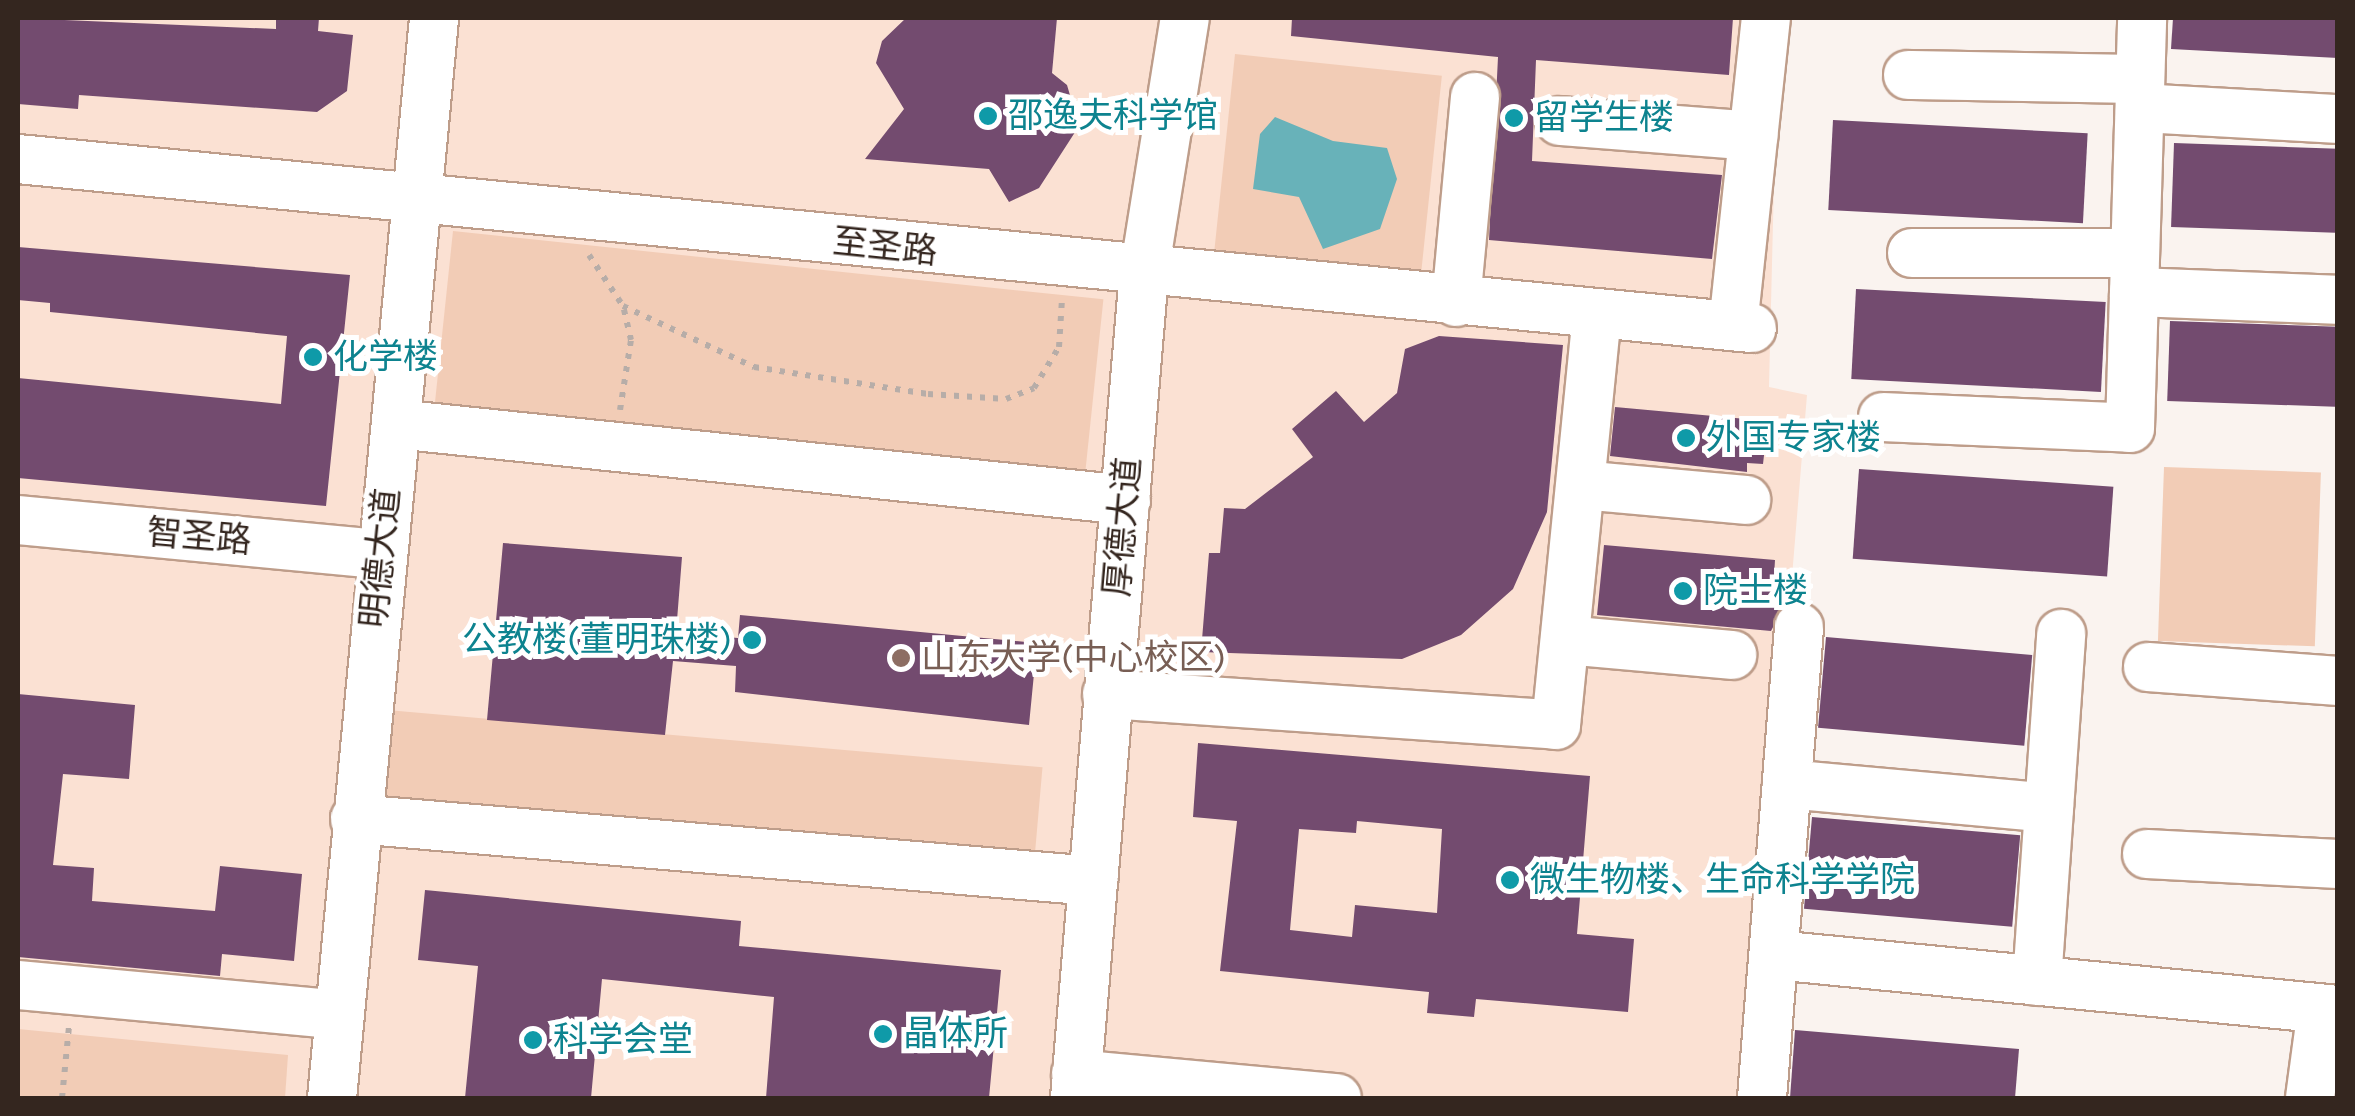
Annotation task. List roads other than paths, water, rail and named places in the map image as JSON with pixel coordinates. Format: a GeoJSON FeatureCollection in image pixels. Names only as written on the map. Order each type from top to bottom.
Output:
{"type":"FeatureCollection","features":[{"type":"Feature","properties":{"kind":"street","name":"明德大道"},"geometry":{"type":"LineString","coordinates":[[332,1098],[380,554],[434,18]]}},
{"type":"Feature","properties":{"kind":"street","name":"厚德大道"},"geometry":{"type":"LineString","coordinates":[[1075,1086],[1144,273],[1185,18]]}},
{"type":"Feature","properties":{"kind":"street"},"geometry":{"type":"LineString","coordinates":[[1560,122],[1754,136],[1766,18]]}},
{"type":"Feature","properties":{"kind":"street"},"geometry":{"type":"LineString","coordinates":[[1883,417],[2130,428],[2142,18]]}},
{"type":"Feature","properties":{"kind":"street"},"geometry":{"type":"LineString","coordinates":[[1908,75],[2140,93],[2338,120]]}},
{"type":"Feature","properties":{"kind":"street"},"geometry":{"type":"LineString","coordinates":[[1456,302],[1475,97]]}},
{"type":"Feature","properties":{"kind":"street","name":"至圣路"},"geometry":{"type":"LineString","coordinates":[[18,159],[1144,273],[1742,327],[1754,136]]}},
{"type":"Feature","properties":{"kind":"street"},"geometry":{"type":"LineString","coordinates":[[1912,252],[2135,273],[2338,300]]}},
{"type":"Feature","properties":{"kind":"street"},"geometry":{"type":"LineString","coordinates":[[1107,694],[1556,725],[1597,314]]}},
{"type":"Feature","properties":{"kind":"street"},"geometry":{"type":"LineString","coordinates":[[396,424],[1126,500]]}},
{"type":"Feature","properties":{"kind":"street"},"geometry":{"type":"LineString","coordinates":[[1581,485],[1746,500]]}},
{"type":"Feature","properties":{"kind":"street","name":"智圣路"},"geometry":{"type":"LineString","coordinates":[[18,520],[380,554]]}},
{"type":"Feature","properties":{"kind":"street"},"geometry":{"type":"LineString","coordinates":[[1762,1098],[1799,627]]}},
{"type":"Feature","properties":{"kind":"street"},"geometry":{"type":"LineString","coordinates":[[2037,981],[2061,634]]}},
{"type":"Feature","properties":{"kind":"street"},"geometry":{"type":"LineString","coordinates":[[1565,640],[1732,655]]}},
{"type":"Feature","properties":{"kind":"street"},"geometry":{"type":"LineString","coordinates":[[2148,667],[2338,681]]}},
{"type":"Feature","properties":{"kind":"street"},"geometry":{"type":"LineString","coordinates":[[1787,784],[2049,808]]}},
{"type":"Feature","properties":{"kind":"street"},"geometry":{"type":"LineString","coordinates":[[355,819],[1094,881]]}},
{"type":"Feature","properties":{"kind":"street"},"geometry":{"type":"LineString","coordinates":[[2148,854],[2338,864]]}},
{"type":"Feature","properties":{"kind":"street"},"geometry":{"type":"LineString","coordinates":[[1775,955],[2330,1010],[2310,1098]]}},
{"type":"Feature","properties":{"kind":"street"},"geometry":{"type":"LineString","coordinates":[[18,985],[338,1015]]}},
{"type":"Feature","properties":{"kind":"street"},"geometry":{"type":"LineString","coordinates":[[1075,1086],[1337,1098]]}},
{"type":"Feature","properties":{"kind":"water"},"geometry":{"type":"Polygon","coordinates":[[[1275,117],[1333,141],[1387,148],[1397,179],[1380,229],[1323,249],[1299,197],[1253,189],[1260,134],[1275,117]]]}},
{"type":"Feature","properties":{"kind":"place","name":"邵逸夫科学馆"},"geometry":{"type":"Point","coordinates":[988,116]}},
{"type":"Feature","properties":{"kind":"place","name":"留学生楼"},"geometry":{"type":"Point","coordinates":[1514,118]}},
{"type":"Feature","properties":{"kind":"place","name":"化学楼"},"geometry":{"type":"Point","coordinates":[313,357]}},
{"type":"Feature","properties":{"kind":"place","name":"外国专家楼"},"geometry":{"type":"Point","coordinates":[1686,438]}},
{"type":"Feature","properties":{"kind":"place","name":"院士楼"},"geometry":{"type":"Point","coordinates":[1683,591]}},
{"type":"Feature","properties":{"kind":"place","name":"公教楼(董明珠楼)"},"geometry":{"type":"Point","coordinates":[752,640]}},
{"type":"Feature","properties":{"kind":"place","name":"山东大学(中心校区)"},"geometry":{"type":"Point","coordinates":[901,658]}},
{"type":"Feature","properties":{"kind":"place","name":"微生物楼、生命科学学院"},"geometry":{"type":"Point","coordinates":[1510,880]}},
{"type":"Feature","properties":{"kind":"place","name":"晶体所"},"geometry":{"type":"Point","coordinates":[883,1034]}},
{"type":"Feature","properties":{"kind":"place","name":"科学会堂"},"geometry":{"type":"Point","coordinates":[533,1040]}}]}
